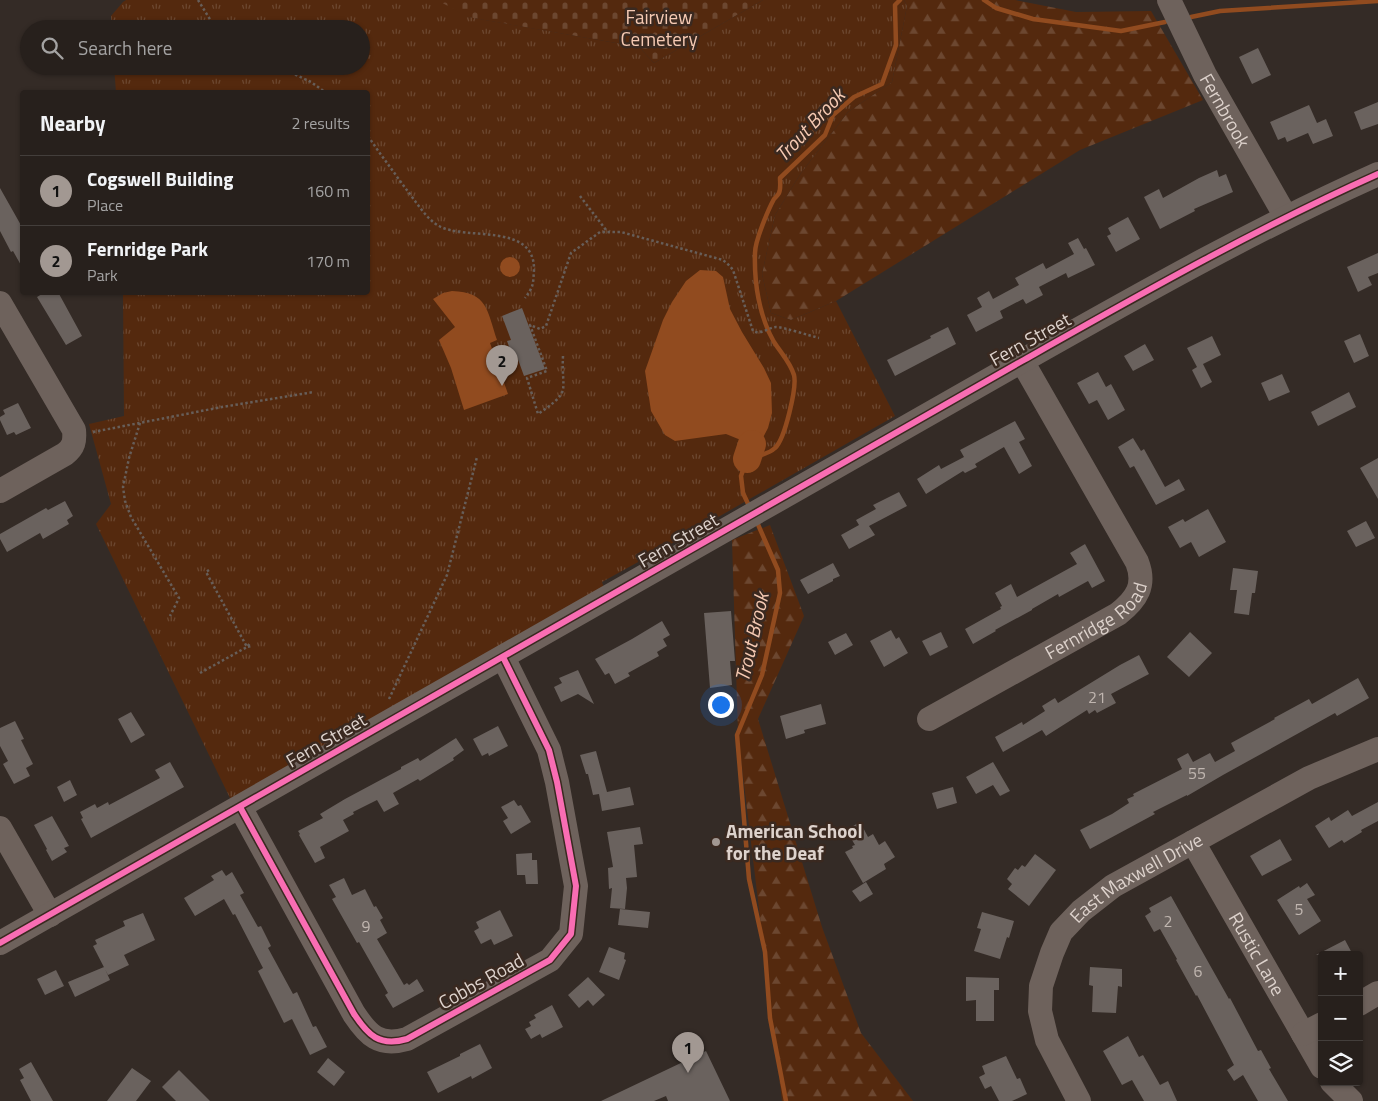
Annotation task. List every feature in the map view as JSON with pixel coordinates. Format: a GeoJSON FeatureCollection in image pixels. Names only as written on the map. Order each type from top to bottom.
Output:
{"type":"FeatureCollection","features":[{"type":"Feature","properties":{"kind":"street","name":"Fernbrook"},"geometry":{"type":"LineString","coordinates":[[1169,0],[1205,75],[1286,217]]}},
{"type":"Feature","properties":{"kind":"street","name":"Fern Street"},"geometry":{"type":"LineString","coordinates":[[0,943],[1182,271],[1286,217],[1378,174]]}},
{"type":"Feature","properties":{"kind":"street"},"geometry":{"type":"LineString","coordinates":[[0,303],[74,430],[82,437],[65,454],[0,491]]}},
{"type":"Feature","properties":{"kind":"street","name":"Fernridge Road"},"geometry":{"type":"LineString","coordinates":[[929,719],[1118,614],[1131,603],[1141,583],[1138,562],[1022,361]]}},
{"type":"Feature","properties":{"kind":"street","name":"Cobbs Road"},"geometry":{"type":"LineString","coordinates":[[240,807],[354,1014],[367,1031],[380,1041],[397,1042],[406,1039],[550,960],[571,934],[576,886],[557,782],[549,750],[503,657]]}},
{"type":"Feature","properties":{"kind":"street","name":"East Maxwell Drive"},"geometry":{"type":"LineString","coordinates":[[1079,1101],[1047,1040],[1040,1011],[1041,986],[1061,932],[1081,911],[1113,886],[1309,778],[1378,750]]}},
{"type":"Feature","properties":{"kind":"street"},"geometry":{"type":"LineString","coordinates":[[0,828],[50,915]]}},
{"type":"Feature","properties":{"kind":"street","name":"Rustic Lane"},"geometry":{"type":"LineString","coordinates":[[1193,842],[1312,1029],[1318,1052]]}},
{"type":"Feature","properties":{"kind":"street"},"geometry":{"type":"LineString","coordinates":[[1363,1002],[1378,993]]}},
{"type":"Feature","properties":{"kind":"street"},"geometry":{"type":"LineString","coordinates":[[1336,1086],[1352,1101]]}},
{"type":"Feature","properties":{"kind":"path"},"geometry":{"type":"LineString","coordinates":[[198,0],[210,20]]}},
{"type":"Feature","properties":{"kind":"path"},"geometry":{"type":"LineString","coordinates":[[296,75],[323,90]]}},
{"type":"Feature","properties":{"kind":"path"},"geometry":{"type":"LineString","coordinates":[[370,139],[423,211],[439,226],[453,231],[507,237],[524,246],[531,254],[534,263],[533,288],[525,298]]}},
{"type":"Feature","properties":{"kind":"path"},"geometry":{"type":"LineString","coordinates":[[580,196],[606,231]]}},
{"type":"Feature","properties":{"kind":"path"},"geometry":{"type":"LineString","coordinates":[[563,356],[562,372],[564,382],[562,393],[554,403],[538,414],[527,378],[547,371],[530,325],[540,329],[546,326],[571,253],[600,232],[606,231],[622,232],[723,260],[733,270],[753,331],[756,333],[777,327],[820,338]]}},
{"type":"Feature","properties":{"kind":"path"},"geometry":{"type":"LineString","coordinates":[[82,437],[140,423],[314,392]]}},
{"type":"Feature","properties":{"kind":"path"},"geometry":{"type":"LineString","coordinates":[[140,423],[123,488],[125,501],[131,517],[179,598],[170,616]]}},
{"type":"Feature","properties":{"kind":"path"},"geometry":{"type":"LineString","coordinates":[[385,707],[447,575],[478,457]]}},
{"type":"Feature","properties":{"kind":"path"},"geometry":{"type":"LineString","coordinates":[[209,570],[206,572],[247,647]]}},
{"type":"Feature","properties":{"kind":"path"},"geometry":{"type":"LineString","coordinates":[[200,673],[251,645]]}},
{"type":"Feature","properties":{"kind":"green space"},"geometry":{"type":"Polygon","coordinates":[[[126,0],[437,0],[468,17],[639,47],[654,63],[763,0],[904,0],[907,6],[892,82],[848,112],[801,173],[775,215],[762,274],[771,313],[791,320],[836,301],[895,416],[602,582],[604,588],[231,800],[96,524],[111,504],[89,424],[124,416],[123,295],[370,295],[370,90],[116,90],[115,75],[370,75],[370,20],[111,20],[111,16],[126,0]]]}},
{"type":"Feature","properties":{"kind":"green space","name":"Fairview Cemetery"},"geometry":{"type":"Polygon","coordinates":[[[435,0],[763,0],[654,63],[639,47],[467,17],[435,0]]]}},
{"type":"Feature","properties":{"kind":"green space"},"geometry":{"type":"Polygon","coordinates":[[[904,0],[1015,0],[1076,12],[1151,11],[1203,100],[1080,150],[836,301],[791,320],[771,313],[762,274],[775,215],[801,173],[848,112],[892,82],[907,6],[904,0]]]}},
{"type":"Feature","properties":{"kind":"green space"},"geometry":{"type":"Polygon","coordinates":[[[770,525],[804,616],[758,719],[822,927],[861,1033],[913,1101],[782,1101],[738,734],[732,540],[770,525]]]}},
{"type":"Feature","properties":{"kind":"shaded area"},"geometry":{"type":"Polygon","coordinates":[[[506,257],[514,257],[520,263],[520,271],[514,277],[506,277],[500,271],[500,263],[506,257]]]}},
{"type":"Feature","properties":{"kind":"shaded area"},"geometry":{"type":"Polygon","coordinates":[[[700,270],[716,271],[723,277],[730,309],[771,383],[772,413],[768,428],[758,447],[726,434],[675,441],[665,435],[651,411],[645,371],[663,320],[672,302],[686,281],[700,270]]]}},
{"type":"Feature","properties":{"kind":"shaded area"},"geometry":{"type":"Polygon","coordinates":[[[452,291],[473,295],[479,299],[488,312],[497,340],[490,343],[508,394],[464,410],[451,368],[439,340],[455,327],[433,299],[443,293],[452,291]]]}},
{"type":"Feature","properties":{"kind":"building"},"geometry":{"type":"Polygon","coordinates":[[[1258,48],[1271,75],[1252,84],[1239,57],[1258,48]]]}},
{"type":"Feature","properties":{"kind":"building"},"geometry":{"type":"Polygon","coordinates":[[[1378,102],[1378,124],[1361,130],[1354,112],[1378,102]]]}},
{"type":"Feature","properties":{"kind":"building"},"geometry":{"type":"Polygon","coordinates":[[[1309,105],[1317,123],[1326,119],[1333,136],[1313,144],[1308,133],[1287,142],[1285,137],[1278,140],[1270,122],[1309,105]]]}},
{"type":"Feature","properties":{"kind":"building"},"geometry":{"type":"Polygon","coordinates":[[[1217,170],[1219,177],[1226,174],[1233,192],[1194,209],[1195,211],[1160,229],[1144,197],[1159,189],[1163,198],[1217,170]]]}},
{"type":"Feature","properties":{"kind":"building"},"geometry":{"type":"Polygon","coordinates":[[[0,188],[20,223],[20,263],[13,251],[11,252],[0,231],[0,188]]]}},
{"type":"Feature","properties":{"kind":"building"},"geometry":{"type":"Polygon","coordinates":[[[1128,217],[1140,239],[1116,252],[1107,236],[1111,234],[1108,228],[1128,217]]]}},
{"type":"Feature","properties":{"kind":"building"},"geometry":{"type":"Polygon","coordinates":[[[1078,238],[1095,265],[1068,278],[1066,273],[1039,287],[1043,295],[1026,304],[1023,299],[1000,311],[1003,318],[976,332],[967,315],[982,307],[977,298],[989,291],[993,299],[1019,285],[1015,278],[1043,263],[1046,269],[1074,254],[1068,243],[1078,238]]]}},
{"type":"Feature","properties":{"kind":"building"},"geometry":{"type":"Polygon","coordinates":[[[1378,253],[1378,273],[1368,277],[1372,285],[1358,292],[1347,267],[1378,253]]]}},
{"type":"Feature","properties":{"kind":"building"},"geometry":{"type":"Polygon","coordinates":[[[40,295],[60,295],[82,336],[66,345],[37,297],[40,295]]]}},
{"type":"Feature","properties":{"kind":"building"},"geometry":{"type":"Polygon","coordinates":[[[522,308],[545,369],[524,376],[516,354],[512,355],[507,341],[511,340],[502,316],[522,308]]]}},
{"type":"Feature","properties":{"kind":"building"},"geometry":{"type":"Polygon","coordinates":[[[948,327],[956,344],[895,376],[887,360],[931,338],[930,336],[948,327]]]}},
{"type":"Feature","properties":{"kind":"building"},"geometry":{"type":"Polygon","coordinates":[[[1360,334],[1369,356],[1354,363],[1344,341],[1360,334]]]}},
{"type":"Feature","properties":{"kind":"building"},"geometry":{"type":"Polygon","coordinates":[[[1212,336],[1221,355],[1203,364],[1212,382],[1201,388],[1192,370],[1197,367],[1187,348],[1212,336]]]}},
{"type":"Feature","properties":{"kind":"building"},"geometry":{"type":"Polygon","coordinates":[[[1145,344],[1154,360],[1133,371],[1124,356],[1145,344]]]}},
{"type":"Feature","properties":{"kind":"building"},"geometry":{"type":"Polygon","coordinates":[[[1098,372],[1106,387],[1111,384],[1125,410],[1108,420],[1097,400],[1089,404],[1077,383],[1098,372]]]}},
{"type":"Feature","properties":{"kind":"building"},"geometry":{"type":"Polygon","coordinates":[[[1282,374],[1290,392],[1269,401],[1261,383],[1282,374]]]}},
{"type":"Feature","properties":{"kind":"building"},"geometry":{"type":"Polygon","coordinates":[[[1349,392],[1356,407],[1318,426],[1311,412],[1349,392]]]}},
{"type":"Feature","properties":{"kind":"building"},"geometry":{"type":"Polygon","coordinates":[[[18,403],[31,428],[16,435],[14,432],[7,435],[0,417],[5,414],[3,410],[18,403]]]}},
{"type":"Feature","properties":{"kind":"building"},"geometry":{"type":"Polygon","coordinates":[[[1015,421],[1025,439],[1019,442],[1032,466],[1019,474],[1004,447],[975,464],[977,467],[965,473],[963,471],[926,494],[917,479],[939,465],[941,469],[964,457],[960,450],[1015,421]]]}},
{"type":"Feature","properties":{"kind":"building"},"geometry":{"type":"Polygon","coordinates":[[[1133,438],[1141,451],[1144,449],[1165,487],[1179,479],[1185,490],[1156,505],[1134,466],[1130,468],[1118,447],[1133,438]]]}},
{"type":"Feature","properties":{"kind":"building"},"geometry":{"type":"Polygon","coordinates":[[[1378,458],[1378,499],[1360,468],[1378,458]]]}},
{"type":"Feature","properties":{"kind":"building"},"geometry":{"type":"Polygon","coordinates":[[[899,492],[907,506],[869,526],[875,535],[849,549],[841,535],[859,525],[856,520],[876,509],[873,505],[899,492]]]}},
{"type":"Feature","properties":{"kind":"building"},"geometry":{"type":"Polygon","coordinates":[[[65,501],[73,516],[67,520],[69,524],[43,539],[40,533],[7,552],[0,539],[0,534],[46,508],[48,510],[65,501]]]}},
{"type":"Feature","properties":{"kind":"building"},"geometry":{"type":"Polygon","coordinates":[[[1208,509],[1226,542],[1199,557],[1191,542],[1180,548],[1168,527],[1183,519],[1185,522],[1208,509]]]}},
{"type":"Feature","properties":{"kind":"building"},"geometry":{"type":"Polygon","coordinates":[[[1366,521],[1375,538],[1356,547],[1347,531],[1366,521]]]}},
{"type":"Feature","properties":{"kind":"building"},"geometry":{"type":"Polygon","coordinates":[[[1085,544],[1105,581],[1092,588],[1088,581],[1059,597],[1058,594],[973,644],[965,629],[1001,609],[1000,607],[1002,606],[995,593],[1011,584],[1017,597],[1077,564],[1070,553],[1085,544]]]}},
{"type":"Feature","properties":{"kind":"building"},"geometry":{"type":"Polygon","coordinates":[[[833,563],[840,576],[808,594],[800,580],[833,563]]]}},
{"type":"Feature","properties":{"kind":"building"},"geometry":{"type":"Polygon","coordinates":[[[1233,568],[1258,571],[1249,615],[1234,613],[1237,590],[1230,590],[1233,568]]]}},
{"type":"Feature","properties":{"kind":"building"},"geometry":{"type":"Polygon","coordinates":[[[731,611],[735,661],[730,661],[732,685],[710,688],[704,613],[731,611]]]}},
{"type":"Feature","properties":{"kind":"building"},"geometry":{"type":"Polygon","coordinates":[[[662,621],[670,635],[663,639],[667,646],[657,652],[659,656],[628,673],[630,676],[615,684],[609,673],[605,675],[595,659],[662,621]]]}},
{"type":"Feature","properties":{"kind":"building"},"geometry":{"type":"Polygon","coordinates":[[[891,630],[896,639],[899,637],[908,653],[884,667],[870,641],[891,630]]]}},
{"type":"Feature","properties":{"kind":"building"},"geometry":{"type":"Polygon","coordinates":[[[941,632],[948,647],[930,656],[922,641],[941,632]]]}},
{"type":"Feature","properties":{"kind":"building"},"geometry":{"type":"Polygon","coordinates":[[[1190,632],[1212,653],[1189,677],[1167,657],[1190,632]]]}},
{"type":"Feature","properties":{"kind":"building"},"geometry":{"type":"Polygon","coordinates":[[[846,633],[853,645],[835,655],[828,642],[846,633]]]}},
{"type":"Feature","properties":{"kind":"building"},"geometry":{"type":"Polygon","coordinates":[[[1139,655],[1149,674],[1111,694],[1116,703],[1097,713],[1095,710],[1089,714],[1087,710],[1046,736],[1042,730],[1003,752],[995,737],[1022,722],[1023,725],[1045,711],[1042,706],[1055,698],[1058,703],[1139,655]]]}},
{"type":"Feature","properties":{"kind":"building"},"geometry":{"type":"Polygon","coordinates":[[[578,670],[594,704],[578,694],[561,702],[554,687],[562,683],[559,678],[578,670]]]}},
{"type":"Feature","properties":{"kind":"building"},"geometry":{"type":"Polygon","coordinates":[[[1358,678],[1369,698],[1337,716],[1335,713],[1187,796],[1153,812],[1155,814],[1090,849],[1080,830],[1129,803],[1127,799],[1134,796],[1133,794],[1182,769],[1177,759],[1188,753],[1193,762],[1210,753],[1215,762],[1235,751],[1231,743],[1309,699],[1312,704],[1358,678]]]}},
{"type":"Feature","properties":{"kind":"building"},"geometry":{"type":"Polygon","coordinates":[[[821,704],[826,724],[804,730],[805,733],[786,739],[780,716],[821,704]]]}},
{"type":"Feature","properties":{"kind":"building"},"geometry":{"type":"Polygon","coordinates":[[[131,712],[145,735],[131,743],[118,719],[131,712]]]}},
{"type":"Feature","properties":{"kind":"building"},"geometry":{"type":"Polygon","coordinates":[[[15,721],[24,739],[21,740],[33,764],[26,768],[30,776],[14,784],[3,764],[8,761],[0,746],[0,728],[15,721]]]}},
{"type":"Feature","properties":{"kind":"building"},"geometry":{"type":"Polygon","coordinates":[[[498,726],[508,746],[489,756],[488,753],[482,756],[473,739],[498,726]]]}},
{"type":"Feature","properties":{"kind":"building"},"geometry":{"type":"Polygon","coordinates":[[[456,738],[464,750],[453,758],[454,760],[420,781],[418,779],[393,793],[399,804],[384,812],[377,800],[353,812],[354,814],[343,820],[349,831],[320,847],[325,858],[315,863],[298,831],[323,818],[320,814],[345,799],[418,758],[420,761],[456,738]]]}},
{"type":"Feature","properties":{"kind":"building"},"geometry":{"type":"Polygon","coordinates":[[[596,751],[607,792],[630,787],[634,805],[602,811],[599,794],[593,795],[588,774],[586,774],[580,755],[596,751]]]}},
{"type":"Feature","properties":{"kind":"building"},"geometry":{"type":"Polygon","coordinates":[[[170,762],[184,787],[91,838],[81,819],[83,818],[80,812],[95,804],[97,808],[108,802],[109,805],[160,778],[155,770],[170,762]]]}},
{"type":"Feature","properties":{"kind":"building"},"geometry":{"type":"Polygon","coordinates":[[[993,762],[1010,791],[1000,796],[993,785],[976,794],[966,777],[993,762]]]}},
{"type":"Feature","properties":{"kind":"building"},"geometry":{"type":"Polygon","coordinates":[[[70,780],[77,795],[64,802],[57,787],[70,780]]]}},
{"type":"Feature","properties":{"kind":"building"},"geometry":{"type":"Polygon","coordinates":[[[953,787],[957,803],[937,809],[932,793],[953,787]]]}},
{"type":"Feature","properties":{"kind":"building"},"geometry":{"type":"Polygon","coordinates":[[[514,800],[518,806],[521,805],[531,822],[511,834],[503,821],[508,818],[501,807],[514,800]]]}},
{"type":"Feature","properties":{"kind":"building"},"geometry":{"type":"Polygon","coordinates":[[[1378,802],[1378,821],[1361,830],[1362,832],[1344,843],[1342,840],[1329,848],[1315,826],[1329,817],[1331,821],[1348,810],[1352,816],[1378,802]]]}},
{"type":"Feature","properties":{"kind":"building"},"geometry":{"type":"Polygon","coordinates":[[[52,816],[69,846],[64,848],[67,852],[52,861],[34,825],[52,816]]]}},
{"type":"Feature","properties":{"kind":"building"},"geometry":{"type":"Polygon","coordinates":[[[860,822],[868,837],[873,834],[879,845],[885,841],[895,857],[884,864],[886,869],[863,883],[845,852],[855,845],[846,830],[860,822]]]}},
{"type":"Feature","properties":{"kind":"building"},"geometry":{"type":"Polygon","coordinates":[[[640,827],[643,844],[634,845],[637,877],[626,878],[625,909],[610,908],[612,888],[609,889],[608,868],[613,867],[607,832],[640,827]]]}},
{"type":"Feature","properties":{"kind":"building"},"geometry":{"type":"Polygon","coordinates":[[[1280,839],[1292,860],[1262,876],[1250,856],[1280,839]]]}},
{"type":"Feature","properties":{"kind":"building"},"geometry":{"type":"Polygon","coordinates":[[[532,853],[532,860],[537,860],[538,884],[526,884],[525,875],[517,875],[516,854],[532,853]]]}},
{"type":"Feature","properties":{"kind":"building"},"geometry":{"type":"Polygon","coordinates":[[[1035,854],[1056,870],[1029,906],[1008,889],[1012,884],[1007,879],[1015,868],[1018,870],[1022,865],[1025,867],[1035,854]]]}},
{"type":"Feature","properties":{"kind":"building"},"geometry":{"type":"Polygon","coordinates":[[[222,870],[226,876],[232,872],[244,893],[240,895],[258,927],[261,926],[271,946],[268,948],[293,994],[297,992],[313,1027],[316,1026],[327,1047],[310,1055],[292,1019],[284,1023],[258,971],[263,968],[235,914],[233,915],[224,899],[195,916],[184,898],[214,880],[211,876],[222,870]]]}},
{"type":"Feature","properties":{"kind":"building"},"geometry":{"type":"Polygon","coordinates":[[[344,878],[352,895],[365,889],[374,907],[376,906],[383,918],[380,920],[387,933],[377,939],[404,985],[407,983],[409,985],[417,979],[424,991],[393,1008],[385,995],[388,993],[332,899],[336,897],[329,885],[344,878]]]}},
{"type":"Feature","properties":{"kind":"building"},"geometry":{"type":"Polygon","coordinates":[[[866,882],[873,894],[860,902],[852,891],[866,882]]]}},
{"type":"Feature","properties":{"kind":"building"},"geometry":{"type":"Polygon","coordinates":[[[1307,883],[1315,895],[1307,899],[1321,921],[1299,935],[1277,900],[1307,883]]]}},
{"type":"Feature","properties":{"kind":"building"},"geometry":{"type":"Polygon","coordinates":[[[1171,896],[1230,998],[1258,1051],[1261,1050],[1271,1068],[1269,1069],[1288,1101],[1258,1101],[1243,1075],[1234,1081],[1227,1070],[1234,1065],[1197,995],[1160,929],[1154,932],[1145,916],[1151,912],[1149,908],[1171,896]]]}},
{"type":"Feature","properties":{"kind":"building"},"geometry":{"type":"Polygon","coordinates":[[[620,909],[650,912],[648,928],[618,925],[620,909]]]}},
{"type":"Feature","properties":{"kind":"building"},"geometry":{"type":"Polygon","coordinates":[[[500,910],[513,936],[494,945],[491,939],[481,944],[474,931],[479,928],[476,922],[500,910]]]}},
{"type":"Feature","properties":{"kind":"building"},"geometry":{"type":"Polygon","coordinates":[[[982,912],[1014,921],[1000,959],[974,951],[981,929],[977,928],[982,912]]]}},
{"type":"Feature","properties":{"kind":"building"},"geometry":{"type":"Polygon","coordinates":[[[143,913],[155,940],[124,955],[129,965],[108,975],[93,946],[97,944],[95,940],[125,926],[123,921],[143,913]]]}},
{"type":"Feature","properties":{"kind":"building"},"geometry":{"type":"Polygon","coordinates":[[[1345,940],[1351,951],[1324,951],[1345,940]]]}},
{"type":"Feature","properties":{"kind":"building"},"geometry":{"type":"Polygon","coordinates":[[[609,947],[625,953],[624,959],[626,960],[619,980],[599,972],[609,947]]]}},
{"type":"Feature","properties":{"kind":"building"},"geometry":{"type":"Polygon","coordinates":[[[104,967],[110,980],[75,997],[68,982],[104,967]]]}},
{"type":"Feature","properties":{"kind":"building"},"geometry":{"type":"Polygon","coordinates":[[[1090,967],[1122,969],[1122,987],[1118,986],[1116,1013],[1092,1012],[1093,986],[1089,985],[1090,967]]]}},
{"type":"Feature","properties":{"kind":"building"},"geometry":{"type":"Polygon","coordinates":[[[56,970],[64,986],[45,995],[37,979],[56,970]]]}},
{"type":"Feature","properties":{"kind":"building"},"geometry":{"type":"Polygon","coordinates":[[[588,977],[605,995],[593,1006],[588,1000],[579,1008],[568,995],[588,977]]]}},
{"type":"Feature","properties":{"kind":"building"},"geometry":{"type":"Polygon","coordinates":[[[966,977],[999,978],[999,990],[994,990],[994,1021],[976,1021],[976,1000],[966,1001],[966,977]]]}},
{"type":"Feature","properties":{"kind":"building"},"geometry":{"type":"Polygon","coordinates":[[[552,1005],[563,1027],[542,1038],[540,1034],[531,1039],[525,1029],[531,1026],[529,1022],[536,1018],[534,1015],[552,1005]]]}},
{"type":"Feature","properties":{"kind":"building"},"geometry":{"type":"Polygon","coordinates":[[[1128,1036],[1139,1057],[1143,1055],[1160,1085],[1168,1081],[1177,1101],[1144,1101],[1132,1080],[1122,1085],[1103,1051],[1128,1036]]]}},
{"type":"Feature","properties":{"kind":"building"},"geometry":{"type":"Polygon","coordinates":[[[480,1044],[492,1068],[472,1079],[471,1076],[438,1093],[427,1072],[480,1044]]]}},
{"type":"Feature","properties":{"kind":"building"},"geometry":{"type":"Polygon","coordinates":[[[706,1051],[730,1101],[668,1101],[666,1096],[654,1101],[601,1101],[706,1051]]]}},
{"type":"Feature","properties":{"kind":"building"},"geometry":{"type":"Polygon","coordinates":[[[1006,1056],[1017,1079],[1020,1078],[1027,1094],[1012,1101],[999,1101],[991,1086],[985,1089],[979,1077],[985,1074],[982,1066],[1006,1056]]]}},
{"type":"Feature","properties":{"kind":"building"},"geometry":{"type":"Polygon","coordinates":[[[328,1058],[345,1072],[334,1086],[317,1072],[328,1058]]]}},
{"type":"Feature","properties":{"kind":"building"},"geometry":{"type":"Polygon","coordinates":[[[31,1062],[53,1101],[31,1101],[20,1080],[24,1078],[19,1069],[31,1062]]]}},
{"type":"Feature","properties":{"kind":"building"},"geometry":{"type":"Polygon","coordinates":[[[132,1068],[151,1081],[136,1101],[107,1101],[132,1068]]]}},
{"type":"Feature","properties":{"kind":"building"},"geometry":{"type":"Polygon","coordinates":[[[179,1070],[210,1101],[176,1101],[162,1087],[179,1070]]]}},
{"type":"Feature","properties":{"kind":"waterway","name":"Trout Brook"},"geometry":{"type":"LineString","coordinates":[[750,508],[743,493],[741,476],[747,459],[769,452],[779,443],[794,390],[792,370],[774,342],[761,310],[755,275],[757,241],[768,210],[780,191],[780,178],[825,135],[833,115],[854,97],[882,84],[896,45],[895,5],[900,0]]}},
{"type":"Feature","properties":{"kind":"waterway","name":"Trout Brook"},"geometry":{"type":"LineString","coordinates":[[984,0],[996,8],[1033,19],[1121,31],[1165,22]]}},
{"type":"Feature","properties":{"kind":"waterway","name":"Trout Brook"},"geometry":{"type":"LineString","coordinates":[[1191,17],[1220,11],[1378,1]]}},
{"type":"Feature","properties":{"kind":"waterway"},"geometry":{"type":"LineString","coordinates":[[747,459],[752,444]]}},
{"type":"Feature","properties":{"kind":"waterway","name":"Trout Brook"},"geometry":{"type":"LineString","coordinates":[[756,520],[778,570],[780,593],[762,675],[737,735],[749,879],[765,952],[770,1018],[786,1101]]}},
{"type":"Feature","properties":{"kind":"cycle path"},"geometry":{"type":"LineString","coordinates":[[0,943],[1022,361],[1198,263],[1287,217],[1378,174]]}},
{"type":"Feature","properties":{"kind":"cycle path"},"geometry":{"type":"LineString","coordinates":[[240,807],[354,1014],[364,1028],[375,1037],[389,1041],[407,1039],[550,960],[571,934],[576,886],[557,782],[549,750],[503,657]]}},
{"type":"Feature","properties":{"kind":"place","name":"Fernridge Park"},"geometry":{"type":"Point","coordinates":[502,386]}},
{"type":"Feature","properties":{"kind":"place","name":"American School for the Deaf"},"geometry":{"type":"Point","coordinates":[716,842]}},
{"type":"Feature","properties":{"kind":"place","name":"Cogswell Building"},"geometry":{"type":"Point","coordinates":[688,1073]}}]}
